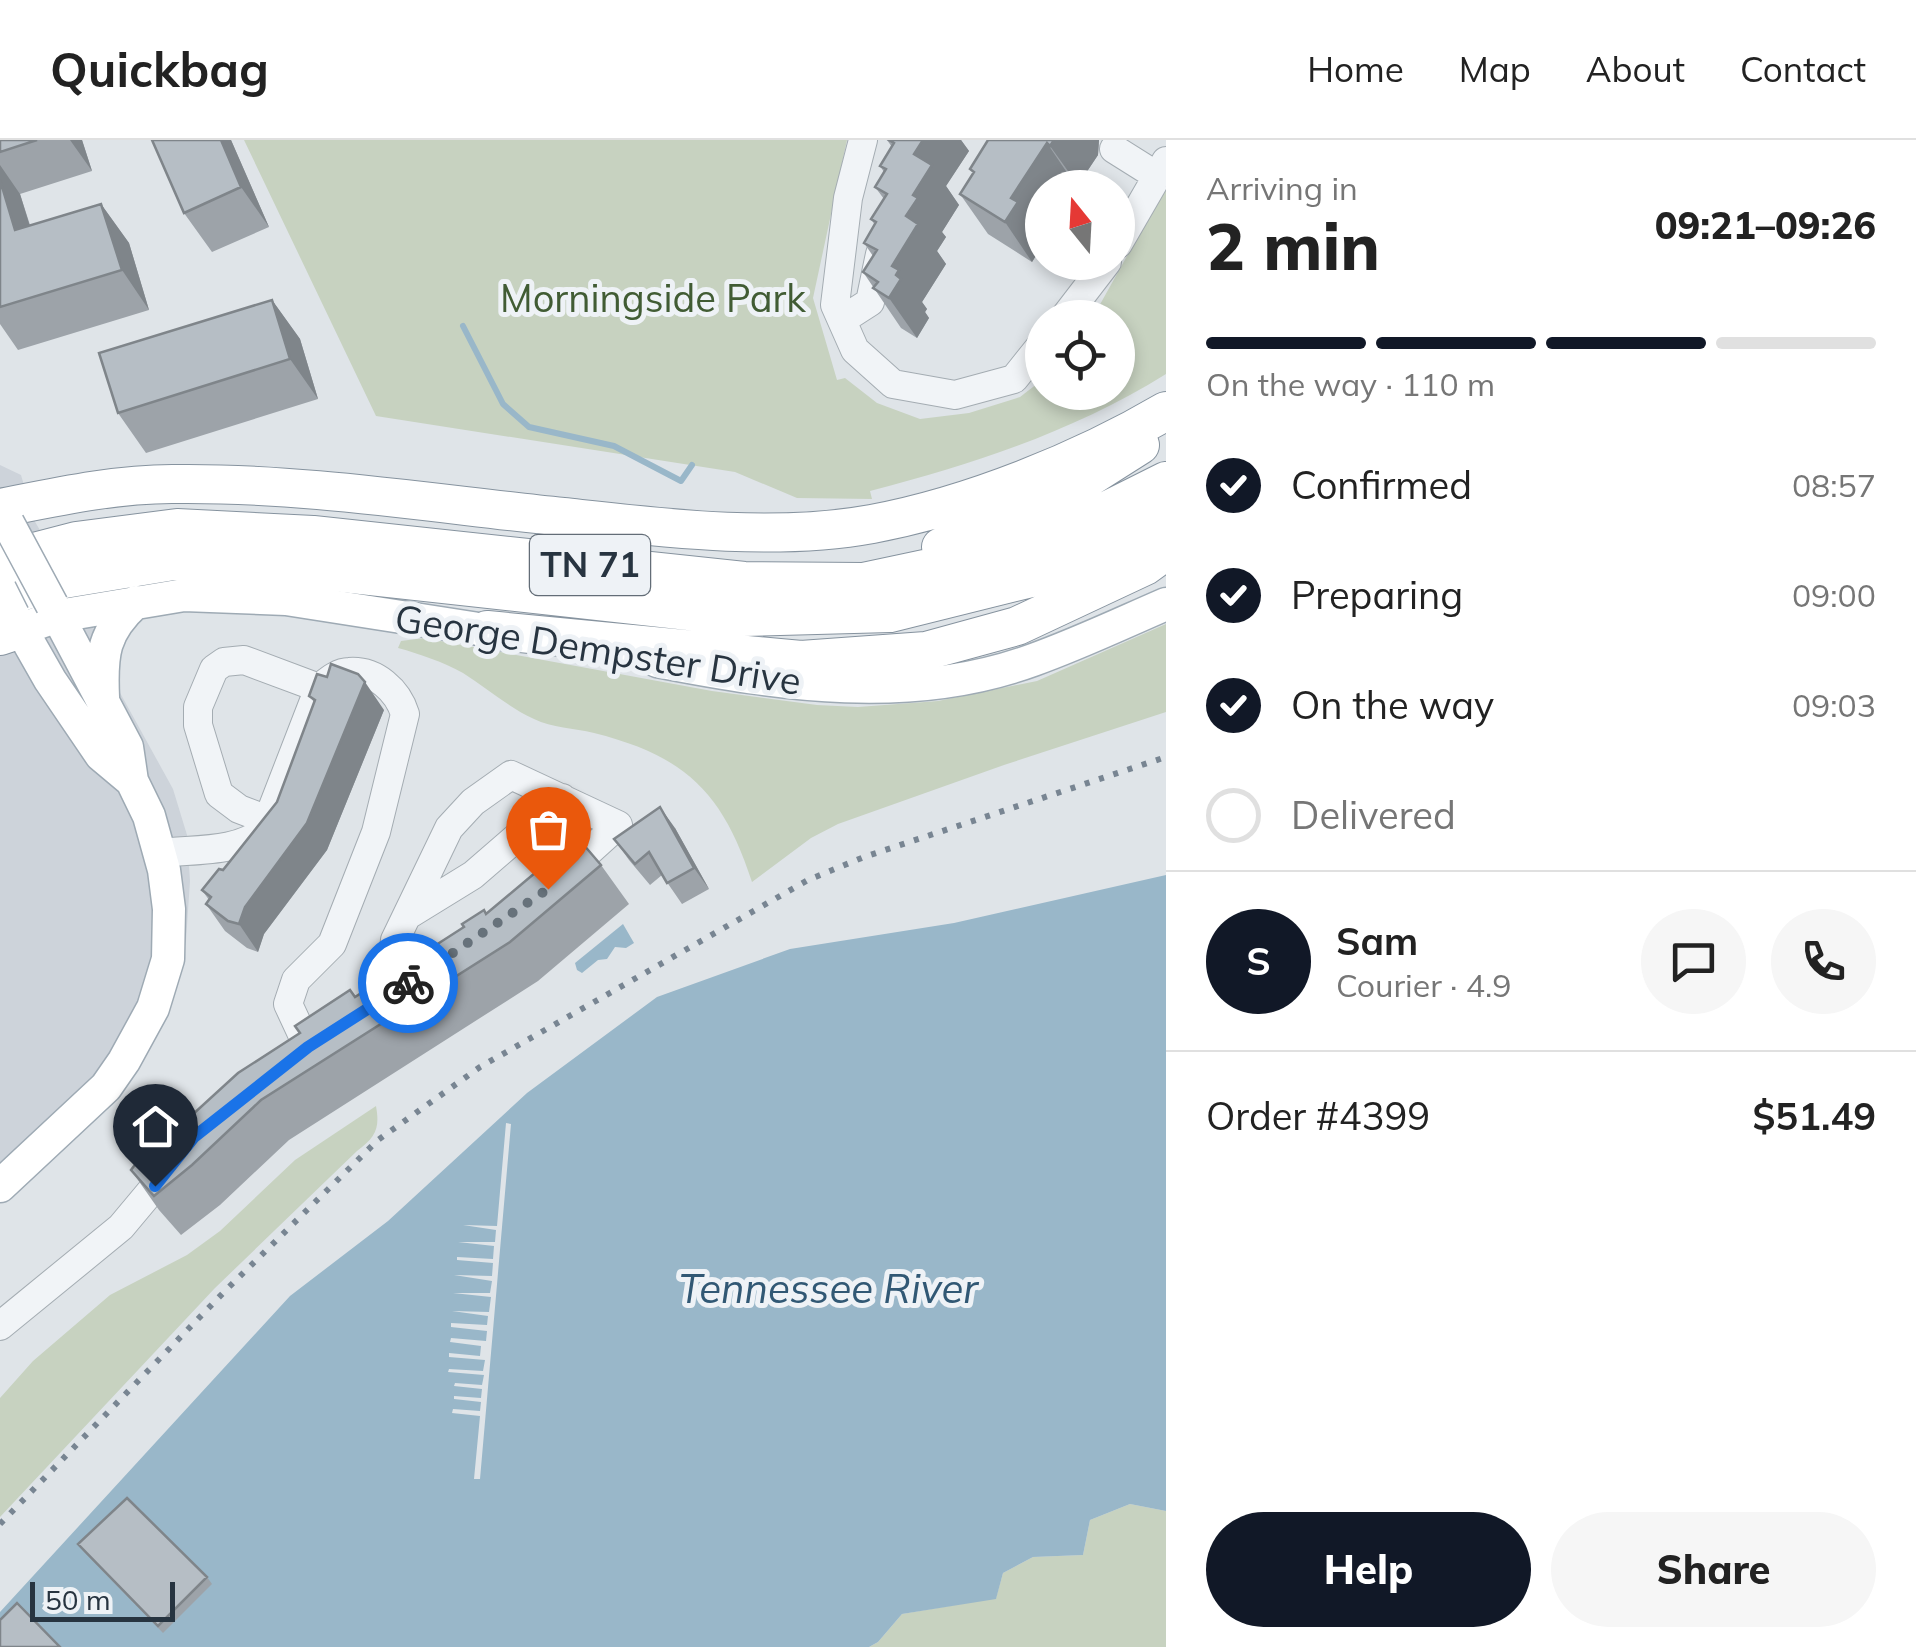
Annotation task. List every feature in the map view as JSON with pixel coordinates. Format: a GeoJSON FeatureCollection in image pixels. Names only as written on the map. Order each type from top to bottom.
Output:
{"type":"FeatureCollection","features":[{"type":"Feature","properties":{"kind":"highway"},"geometry":{"type":"LineString","coordinates":[[2,512],[77,494],[171,484],[312,491],[746,534],[851,526],[969,501],[1133,430],[1166,410]]}},
{"type":"Feature","properties":{"kind":"highway"},"geometry":{"type":"LineString","coordinates":[[744,581],[935,550],[1039,509],[1166,426]]}},
{"type":"Feature","properties":{"kind":"highway","name":"TN 71"},"geometry":{"type":"LineString","coordinates":[[0,561],[76,541],[177,528],[313,535],[744,581],[863,582],[1004,552],[1096,516],[1166,481]]}},
{"type":"Feature","properties":{"kind":"highway","name":"TN 71"},"geometry":{"type":"LineString","coordinates":[[7,614],[64,579],[173,561],[307,569],[742,617],[890,613],[1030,578],[1166,519]]}},
{"type":"Feature","properties":{"kind":"highway"},"geometry":{"type":"LineString","coordinates":[[487,630],[801,660],[926,651],[1017,626],[1144,566],[1166,551]]}},
{"type":"Feature","properties":{"kind":"main road"},"geometry":{"type":"LineString","coordinates":[[0,1186],[106,1086],[124,1061],[154,1008],[169,943],[169,908],[161,853],[150,816],[132,781],[127,747],[2,512]]}},
{"type":"Feature","properties":{"kind":"main road","name":"George Dempster Drive"},"geometry":{"type":"LineString","coordinates":[[7,614],[184,595],[286,600],[487,630],[734,676],[803,686],[867,688],[948,680],[1030,662],[1166,604]]}},
{"type":"Feature","properties":{"kind":"main road"},"geometry":{"type":"LineString","coordinates":[[103,702],[104,649],[111,628],[136,602]]}},
{"type":"Feature","properties":{"kind":"main road"},"geometry":{"type":"LineString","coordinates":[[7,614],[101,755],[132,781]]}},
{"type":"Feature","properties":{"kind":"street"},"geometry":{"type":"LineString","coordinates":[[863,140],[848,198],[835,305],[855,350],[893,384],[956,395],[1014,379],[1025,365]]}},
{"type":"Feature","properties":{"kind":"street"},"geometry":{"type":"LineString","coordinates":[[1114,150],[1161,168],[1135,214]]}},
{"type":"Feature","properties":{"kind":"street"},"geometry":{"type":"LineString","coordinates":[[842,320],[870,302],[885,230]]}},
{"type":"Feature","properties":{"kind":"street"},"geometry":{"type":"LineString","coordinates":[[268,820],[239,809],[219,794],[198,725],[198,707],[214,669],[235,660],[319,688]]}},
{"type":"Feature","properties":{"kind":"street"},"geometry":{"type":"LineString","coordinates":[[161,853],[251,841],[264,830],[319,688],[334,677],[350,671],[383,682],[399,696],[405,714],[376,832],[332,944],[296,980],[288,1004],[301,1053],[338,1028]]}},
{"type":"Feature","properties":{"kind":"street"},"geometry":{"type":"LineString","coordinates":[[397,990],[395,940],[450,828],[474,802],[510,775],[618,825],[548,889]]}},
{"type":"Feature","properties":{"kind":"street"},"geometry":{"type":"LineString","coordinates":[[407,915],[473,875],[562,798]]}},
{"type":"Feature","properties":{"kind":"street"},"geometry":{"type":"LineString","coordinates":[[368,1009],[430,969]]}},
{"type":"Feature","properties":{"kind":"street"},"geometry":{"type":"LineString","coordinates":[[0,1326],[121,1227],[184,1150]]}},
{"type":"Feature","properties":{"kind":"shaded area"},"geometry":{"type":"Polygon","coordinates":[[[0,465],[21,475],[34,520],[76,592],[119,691],[173,789],[187,835],[190,881],[186,941],[175,993],[0,1203],[0,465]]]}},
{"type":"Feature","properties":{"kind":"green space","name":"Morningside Park"},"geometry":{"type":"Polygon","coordinates":[[[244,140],[847,140],[813,298],[837,380],[845,378],[877,403],[920,419],[969,413],[1025,393],[1025,410],[1102,410],[986,457],[870,491],[872,499],[797,498],[735,472],[376,416],[244,140]]]}},
{"type":"Feature","properties":{"kind":"green space","name":"Morningside Park"},"geometry":{"type":"Polygon","coordinates":[[[1166,186],[1166,374],[1135,392],[1135,300],[1102,300],[1114,280],[1135,280],[1135,242],[1166,186]]]}},
{"type":"Feature","properties":{"kind":"green space"},"geometry":{"type":"Polygon","coordinates":[[[1166,624],[1166,712],[838,824],[811,838],[752,882],[741,851],[714,802],[677,767],[626,742],[541,722],[455,669],[398,648],[401,641],[424,638],[712,691],[858,707],[938,701],[1037,681],[1166,624]]]}},
{"type":"Feature","properties":{"kind":"green space"},"geometry":{"type":"Polygon","coordinates":[[[376,1106],[377,1126],[369,1141],[215,1288],[0,1517],[0,1398],[33,1361],[110,1295],[187,1255],[220,1231],[295,1160],[376,1106]]]}},
{"type":"Feature","properties":{"kind":"green space"},"geometry":{"type":"Polygon","coordinates":[[[1130,1504],[1166,1511],[1166,1647],[869,1647],[902,1614],[996,1598],[1003,1573],[1033,1557],[1083,1555],[1090,1520],[1130,1504]]]}},
{"type":"Feature","properties":{"kind":"water","name":"Tennessee River"},"geometry":{"type":"Polygon","coordinates":[[[1166,875],[1166,1511],[1130,1504],[1090,1520],[1083,1555],[1033,1557],[1003,1573],[996,1599],[902,1614],[869,1647],[0,1647],[0,1612],[290,1296],[388,1221],[527,1093],[657,997],[790,949],[954,923],[1166,875]]]}},
{"type":"Feature","properties":{"kind":"water"},"geometry":{"type":"Polygon","coordinates":[[[623,924],[634,943],[626,948],[615,947],[607,959],[598,960],[582,973],[577,970],[575,963],[623,924]]]}},
{"type":"Feature","properties":{"kind":"pier"},"geometry":{"type":"Polygon","coordinates":[[[506,1123],[511,1124],[480,1479],[474,1479],[480,1416],[452,1413],[453,1409],[480,1411],[481,1402],[454,1396],[481,1398],[482,1389],[454,1386],[482,1385],[484,1375],[448,1372],[483,1371],[485,1360],[449,1357],[449,1353],[480,1356],[481,1346],[450,1342],[451,1338],[486,1341],[487,1331],[451,1327],[451,1323],[487,1325],[488,1316],[452,1311],[489,1312],[491,1297],[453,1293],[490,1293],[492,1281],[454,1275],[492,1276],[493,1263],[457,1257],[493,1259],[494,1246],[458,1242],[495,1242],[496,1230],[463,1225],[497,1226],[506,1123]]]}},
{"type":"Feature","properties":{"kind":"building"},"geometry":{"type":"Polygon","coordinates":[[[0,140],[37,140],[0,152],[0,140]]]}},
{"type":"Feature","properties":{"kind":"building"},"geometry":{"type":"Polygon","coordinates":[[[152,140],[221,140],[241,187],[184,213],[152,140]]]}},
{"type":"Feature","properties":{"kind":"building"},"geometry":{"type":"Polygon","coordinates":[[[889,140],[923,140],[914,154],[932,165],[913,195],[918,198],[906,216],[918,224],[892,266],[899,270],[896,275],[901,279],[889,298],[873,288],[878,282],[863,272],[877,250],[864,243],[876,222],[871,219],[887,194],[875,187],[886,169],[880,166],[894,143],[889,140]]]}},
{"type":"Feature","properties":{"kind":"building"},"geometry":{"type":"Polygon","coordinates":[[[988,140],[1054,140],[1050,146],[1047,143],[1029,170],[1025,170],[1011,198],[1018,202],[1005,222],[960,194],[974,172],[970,169],[988,140]]]}},
{"type":"Feature","properties":{"kind":"building"},"geometry":{"type":"Polygon","coordinates":[[[0,180],[15,230],[101,204],[122,270],[0,307],[0,180]]]}},
{"type":"Feature","properties":{"kind":"building"},"geometry":{"type":"Polygon","coordinates":[[[272,300],[290,359],[118,413],[99,353],[272,300]]]}},
{"type":"Feature","properties":{"kind":"building"},"geometry":{"type":"Polygon","coordinates":[[[331,664],[358,674],[365,682],[307,823],[245,907],[239,924],[228,921],[206,904],[211,897],[202,890],[219,869],[223,870],[277,802],[315,700],[309,696],[317,674],[327,677],[331,664]]]}},
{"type":"Feature","properties":{"kind":"building"},"geometry":{"type":"Polygon","coordinates":[[[660,807],[694,868],[667,883],[649,852],[635,864],[614,839],[660,807]]]}},
{"type":"Feature","properties":{"kind":"building"},"geometry":{"type":"Polygon","coordinates":[[[577,837],[601,865],[510,942],[261,1100],[154,1196],[131,1170],[151,1144],[155,1149],[238,1073],[300,1033],[295,1026],[350,990],[355,997],[484,910],[486,914],[548,862],[542,855],[561,840],[566,846],[577,837]]]}},
{"type":"Feature","properties":{"kind":"building"},"geometry":{"type":"Polygon","coordinates":[[[127,1498],[207,1577],[158,1626],[78,1544],[127,1498]]]}},
{"type":"Feature","properties":{"kind":"building"},"geometry":{"type":"Polygon","coordinates":[[[17,1603],[60,1647],[0,1647],[0,1620],[17,1603]]]}},
{"type":"Feature","properties":{"kind":"waterway"},"geometry":{"type":"LineString","coordinates":[[463,326],[503,404],[529,427],[614,446],[681,481],[692,465]]}},
{"type":"Feature","properties":{"kind":"railway"},"geometry":{"type":"LineString","coordinates":[[0,1524],[224,1292],[378,1140],[480,1067],[808,880],[864,857],[1166,757]]}},
{"type":"Feature","properties":{"kind":"way so far"},"geometry":{"type":"LineString","coordinates":[[408,983],[548,889]]}},
{"type":"Feature","properties":{"kind":"route"},"geometry":{"type":"LineString","coordinates":[[155,1186],[194,1137],[308,1047],[408,983]]}}]}
